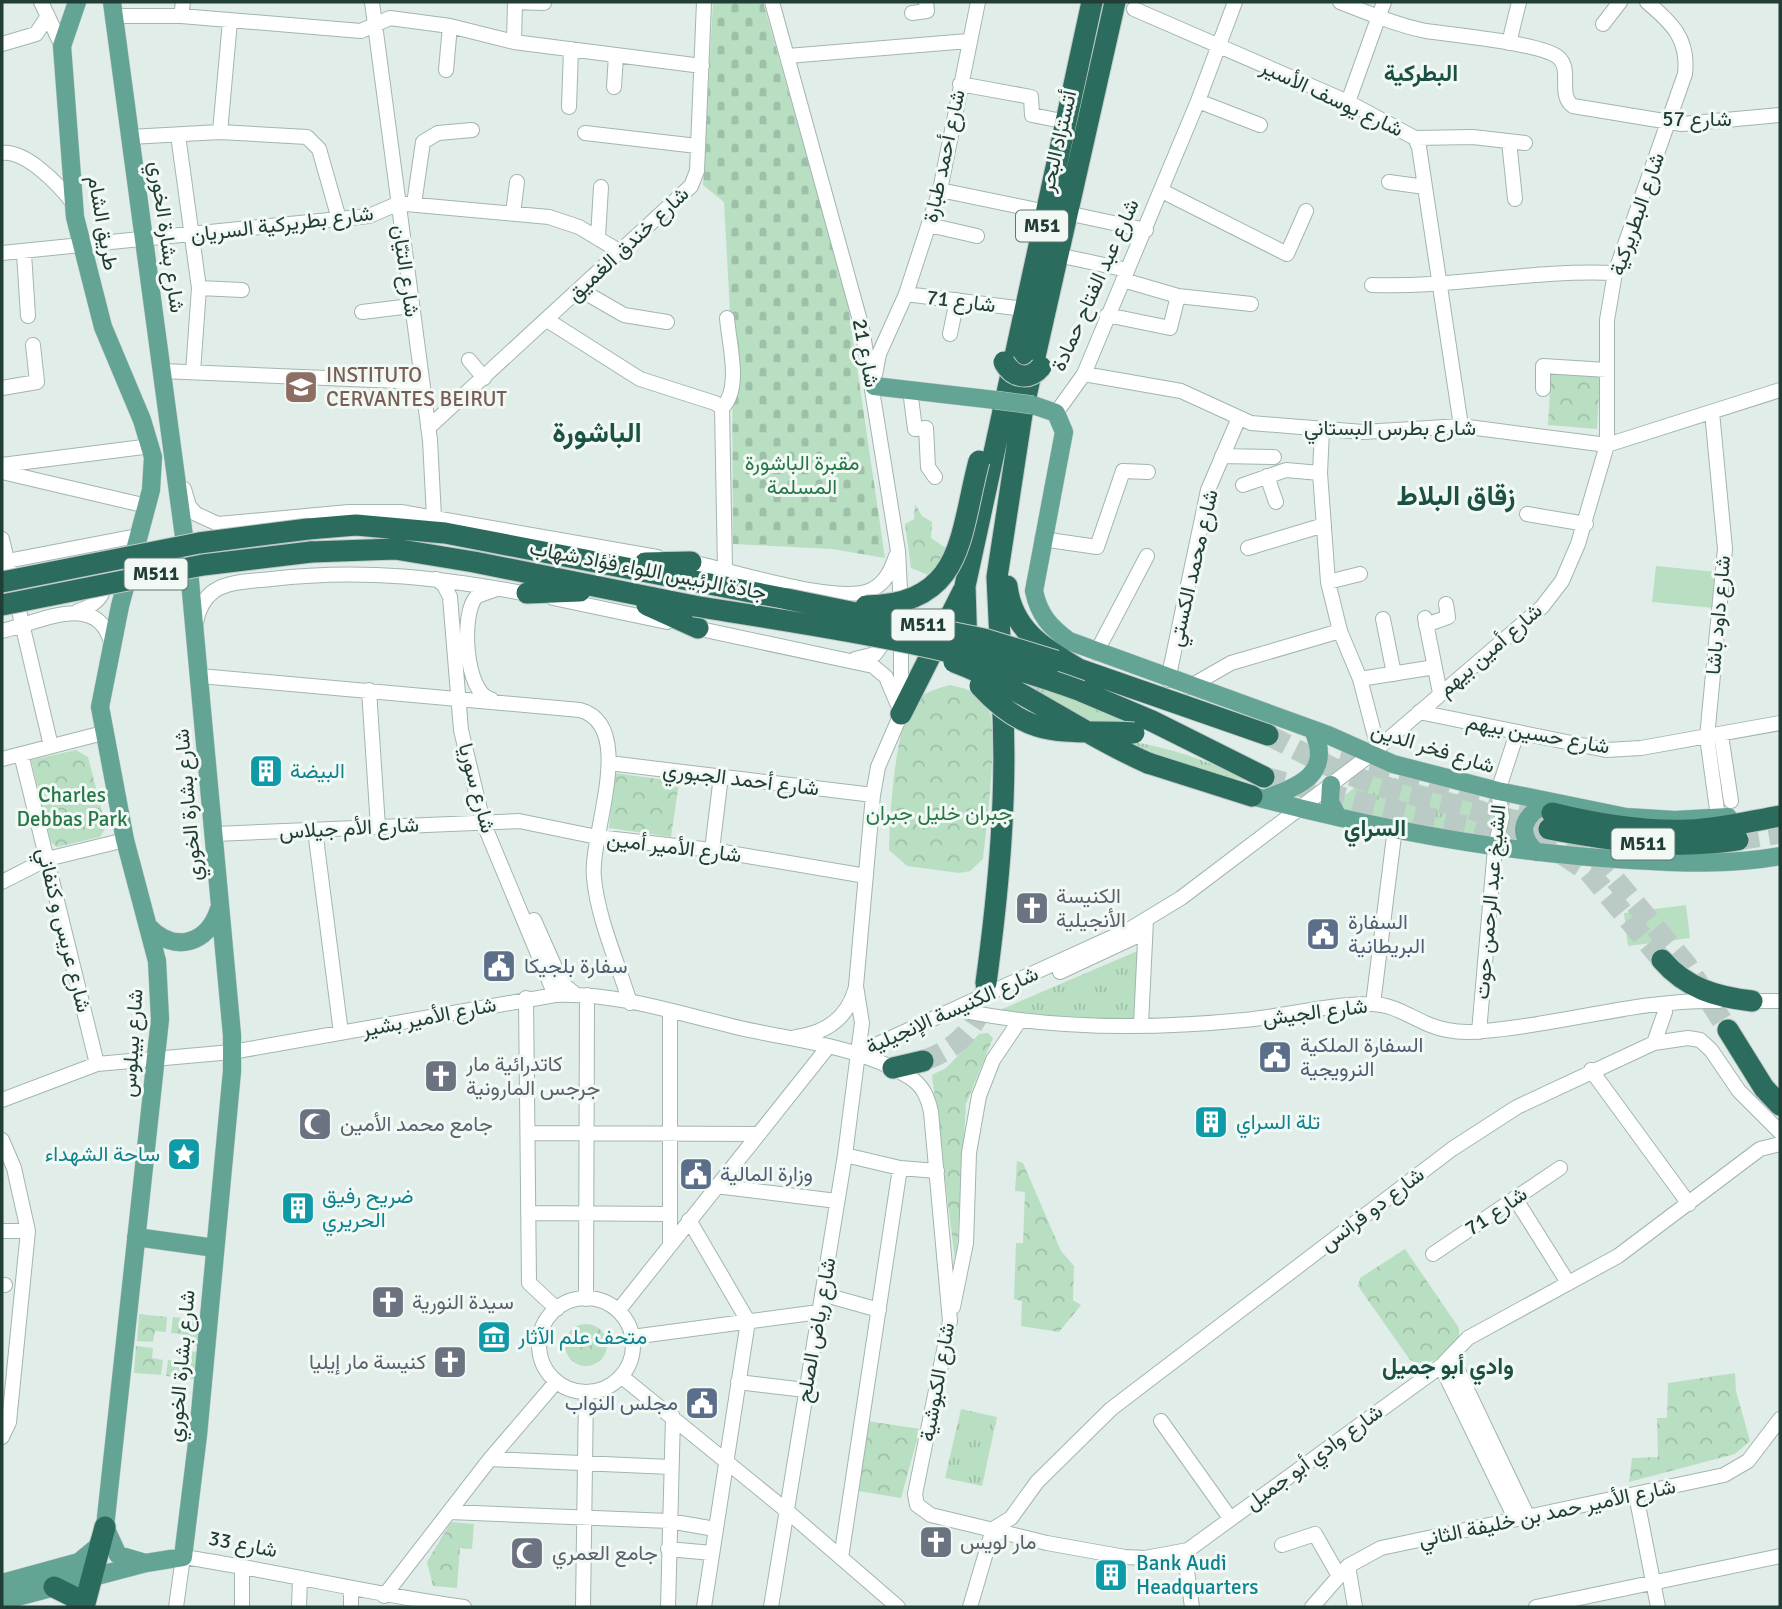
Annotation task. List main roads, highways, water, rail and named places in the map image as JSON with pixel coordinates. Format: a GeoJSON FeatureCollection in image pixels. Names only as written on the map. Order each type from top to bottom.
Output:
{"type":"FeatureCollection","features":[{"type":"Feature","properties":{"kind":"highway","name":"أتستراد البحر"},"geometry":{"type":"LineString","coordinates":[[1013,406],[1082,37],[1091,2]]}},
{"type":"Feature","properties":{"kind":"highway","name":"أتستراد البحر"},"geometry":{"type":"LineString","coordinates":[[1013,406],[1106,43],[1124,6]]}},
{"type":"Feature","properties":{"kind":"highway"},"geometry":{"type":"LineString","coordinates":[[1082,37],[1058,120],[1004,362],[1025,478],[1007,583],[1013,612],[1030,635],[1090,665]]}},
{"type":"Feature","properties":{"kind":"highway"},"geometry":{"type":"LineString","coordinates":[[813,604],[869,606],[899,603],[917,597],[938,582],[952,566],[979,461],[1041,367],[1101,99],[1106,43]]}},
{"type":"Feature","properties":{"kind":"highway"},"geometry":{"type":"LineString","coordinates":[[1004,362],[1010,371],[1022,376],[1034,373],[1041,367]]}},
{"type":"Feature","properties":{"kind":"highway","name":"M51"},"geometry":{"type":"LineString","coordinates":[[965,586],[1013,406]]}},
{"type":"Feature","properties":{"kind":"highway","name":"M51"},"geometry":{"type":"LineString","coordinates":[[986,984],[995,922],[1006,764],[997,577],[1013,406]]}},
{"type":"Feature","properties":{"kind":"highway","name":"جادة الرئيس اللواء فؤاد شهاب"},"geometry":{"type":"LineString","coordinates":[[3,569],[308,529],[356,525],[398,527],[601,564],[691,572],[813,604],[984,639],[1090,665],[1268,735]]}},
{"type":"Feature","properties":{"kind":"highway"},"geometry":{"type":"LineString","coordinates":[[522,534],[601,564]]}},
{"type":"Feature","properties":{"kind":"highway","name":"جادة الرئيس اللواء فؤاد شهاب"},"geometry":{"type":"LineString","coordinates":[[2,605],[203,565],[311,552],[395,550],[474,562],[694,606],[893,640],[989,660],[1082,691],[1152,721],[1258,775],[1134,733],[1042,729],[1008,713],[980,686],[968,653],[965,586]]}},
{"type":"Feature","properties":{"kind":"highway"},"geometry":{"type":"LineString","coordinates":[[901,714],[965,586]]}},
{"type":"Feature","properties":{"kind":"highway"},"geometry":{"type":"LineString","coordinates":[[527,593],[611,589],[698,628]]}},
{"type":"Feature","properties":{"kind":"highway"},"geometry":{"type":"LineString","coordinates":[[893,640],[980,673],[1148,763],[1258,797]]}},
{"type":"Feature","properties":{"kind":"highway"},"geometry":{"type":"LineString","coordinates":[[1550,815],[1623,827],[1671,831],[1704,829],[1780,815]]}},
{"type":"Feature","properties":{"kind":"highway","name":"M511"},"geometry":{"type":"LineString","coordinates":[[1550,815],[1649,845],[1698,846],[1738,840]]}},
{"type":"Feature","properties":{"kind":"highway"},"geometry":{"type":"LineString","coordinates":[[1662,960],[1674,974],[1697,988],[1720,996],[1752,1001]]}},
{"type":"Feature","properties":{"kind":"highway"},"geometry":{"type":"LineString","coordinates":[[1728,1030],[1765,1088],[1780,1105]]}},
{"type":"Feature","properties":{"kind":"highway"},"geometry":{"type":"LineString","coordinates":[[893,1069],[923,1061]]}},
{"type":"Feature","properties":{"kind":"highway"},"geometry":{"type":"LineString","coordinates":[[54,1587],[72,1596],[83,1607],[94,1577],[105,1527]]}},
{"type":"Feature","properties":{"kind":"main road","name":"طريق الشام"},"geometry":{"type":"LineString","coordinates":[[77,2],[62,46],[73,203],[103,327],[151,446]]}},
{"type":"Feature","properties":{"kind":"main road","name":"شارع بشارة الخوري"},"geometry":{"type":"LineString","coordinates":[[113,9],[195,628],[232,1052],[183,1557]]}},
{"type":"Feature","properties":{"kind":"main road"},"geometry":{"type":"LineString","coordinates":[[874,386],[1013,406]]}},
{"type":"Feature","properties":{"kind":"main road","name":"شارع فخر الدين"},"geometry":{"type":"LineString","coordinates":[[1013,406],[1056,413],[1064,432],[1034,591],[1041,614],[1051,628],[1069,641],[1090,665],[1168,680],[1498,791],[1550,815],[1652,820],[1780,815]]}},
{"type":"Feature","properties":{"kind":"main road","name":"شارع بيبلوس"},"geometry":{"type":"LineString","coordinates":[[105,1527],[156,1059],[160,991],[148,926],[125,840],[103,733],[101,694],[137,536],[153,480],[151,446]]}},
{"type":"Feature","properties":{"kind":"main road"},"geometry":{"type":"LineString","coordinates":[[1258,797],[1301,784],[1315,770],[1320,752],[1313,730]]}},
{"type":"Feature","properties":{"kind":"main road"},"geometry":{"type":"LineString","coordinates":[[1331,785],[1330,802],[1338,817]]}},
{"type":"Feature","properties":{"kind":"main road"},"geometry":{"type":"LineString","coordinates":[[1258,797],[1338,817],[1495,848],[1687,863],[1780,856]]}},
{"type":"Feature","properties":{"kind":"main road"},"geometry":{"type":"LineString","coordinates":[[1536,852],[1524,835],[1525,820],[1530,813],[1550,815]]}},
{"type":"Feature","properties":{"kind":"main road"},"geometry":{"type":"LineString","coordinates":[[148,926],[170,942],[192,941],[208,932],[219,909]]}},
{"type":"Feature","properties":{"kind":"main road"},"geometry":{"type":"LineString","coordinates":[[136,1237],[215,1248]]}},
{"type":"Feature","properties":{"kind":"main road"},"geometry":{"type":"LineString","coordinates":[[105,1527],[118,1555],[146,1563]]}},
{"type":"Feature","properties":{"kind":"main road"},"geometry":{"type":"LineString","coordinates":[[2,1584],[79,1562],[97,1547],[105,1527]]}},
{"type":"Feature","properties":{"kind":"main road","name":"شارع 33"},"geometry":{"type":"LineString","coordinates":[[2,1601],[146,1563],[183,1557]]}},
{"type":"Feature","properties":{"kind":"tunnel"},"geometry":{"type":"LineString","coordinates":[[1268,735],[1333,768],[1378,786],[1549,829]]}},
{"type":"Feature","properties":{"kind":"tunnel"},"geometry":{"type":"LineString","coordinates":[[1340,757],[1552,813]]}},
{"type":"Feature","properties":{"kind":"tunnel"},"geometry":{"type":"LineString","coordinates":[[1264,777],[1375,806],[1558,846],[1597,858],[1686,964],[1728,1030]]}},
{"type":"Feature","properties":{"kind":"tunnel"},"geometry":{"type":"LineString","coordinates":[[1738,840],[1780,833]]}},
{"type":"Feature","properties":{"kind":"tunnel"},"geometry":{"type":"LineString","coordinates":[[1563,855],[1589,872],[1662,960]]}},
{"type":"Feature","properties":{"kind":"tunnel"},"geometry":{"type":"LineString","coordinates":[[923,1061],[948,1049],[967,1032],[980,1010],[986,983]]}},
{"type":"Feature","properties":{"kind":"place","name":"INSTITUTO CERVANTES BEIRUT"},"geometry":{"type":"Point","coordinates":[301,387]}},
{"type":"Feature","properties":{"kind":"place","name":"البيضة"},"geometry":{"type":"Point","coordinates":[266,771]}},
{"type":"Feature","properties":{"kind":"place","name":"الكنيسة الأنجيلية"},"geometry":{"type":"Point","coordinates":[1032,908]}},
{"type":"Feature","properties":{"kind":"place","name":"السفارة البريطانية"},"geometry":{"type":"Point","coordinates":[1323,934]}},
{"type":"Feature","properties":{"kind":"place","name":"سفارة بلجيكا"},"geometry":{"type":"Point","coordinates":[499,966]}},
{"type":"Feature","properties":{"kind":"place","name":"السفارة الملكية النرويجية"},"geometry":{"type":"Point","coordinates":[1275,1057]}},
{"type":"Feature","properties":{"kind":"place","name":"كاتدرائية مار جرجس المارونية"},"geometry":{"type":"Point","coordinates":[441,1076]}},
{"type":"Feature","properties":{"kind":"place","name":"تلة السراي"},"geometry":{"type":"Point","coordinates":[1211,1122]}},
{"type":"Feature","properties":{"kind":"place","name":"جامع محمد الأمين"},"geometry":{"type":"Point","coordinates":[315,1124]}},
{"type":"Feature","properties":{"kind":"place","name":"ساحة الشهداء"},"geometry":{"type":"Point","coordinates":[184,1154]}},
{"type":"Feature","properties":{"kind":"place","name":"وزارة المالية"},"geometry":{"type":"Point","coordinates":[696,1174]}},
{"type":"Feature","properties":{"kind":"place","name":"ضريح رفيق الحريري"},"geometry":{"type":"Point","coordinates":[298,1208]}},
{"type":"Feature","properties":{"kind":"place","name":"سيدة النورية"},"geometry":{"type":"Point","coordinates":[388,1302]}},
{"type":"Feature","properties":{"kind":"place","name":"متحف علم الآثار"},"geometry":{"type":"Point","coordinates":[494,1337]}},
{"type":"Feature","properties":{"kind":"place","name":"كنيسة مار إيليا"},"geometry":{"type":"Point","coordinates":[450,1362]}},
{"type":"Feature","properties":{"kind":"place","name":"مجلس النواب"},"geometry":{"type":"Point","coordinates":[702,1403]}},
{"type":"Feature","properties":{"kind":"place","name":"مار لويس"},"geometry":{"type":"Point","coordinates":[936,1542]}},
{"type":"Feature","properties":{"kind":"place","name":"جامع العمري"},"geometry":{"type":"Point","coordinates":[527,1553]}},
{"type":"Feature","properties":{"kind":"place","name":"Bank Audi Headquarters"},"geometry":{"type":"Point","coordinates":[1111,1575]}},
{"type":"Feature","properties":{"kind":"district","name":"البطركية"},"geometry":{"type":"Point","coordinates":[1421,73]}},
{"type":"Feature","properties":{"kind":"district","name":"الباشورة"},"geometry":{"type":"Point","coordinates":[597,433]}},
{"type":"Feature","properties":{"kind":"district","name":"زقاق البلاط"},"geometry":{"type":"Point","coordinates":[1456,496]}},
{"type":"Feature","properties":{"kind":"district","name":"السراي"},"geometry":{"type":"Point","coordinates":[1375,828]}},
{"type":"Feature","properties":{"kind":"district","name":"وادي أبو جميل"},"geometry":{"type":"Point","coordinates":[1448,1366]}},
{"type":"Feature","properties":{"kind":"park label","name":"مقبرة الباشورة المسلمة"},"geometry":{"type":"Point","coordinates":[802,475]}},
{"type":"Feature","properties":{"kind":"park label","name":"Charles Debbas Park"},"geometry":{"type":"Point","coordinates":[72,807]}},
{"type":"Feature","properties":{"kind":"park label","name":"جبران خليل جبران"},"geometry":{"type":"Point","coordinates":[939,813]}}]}
